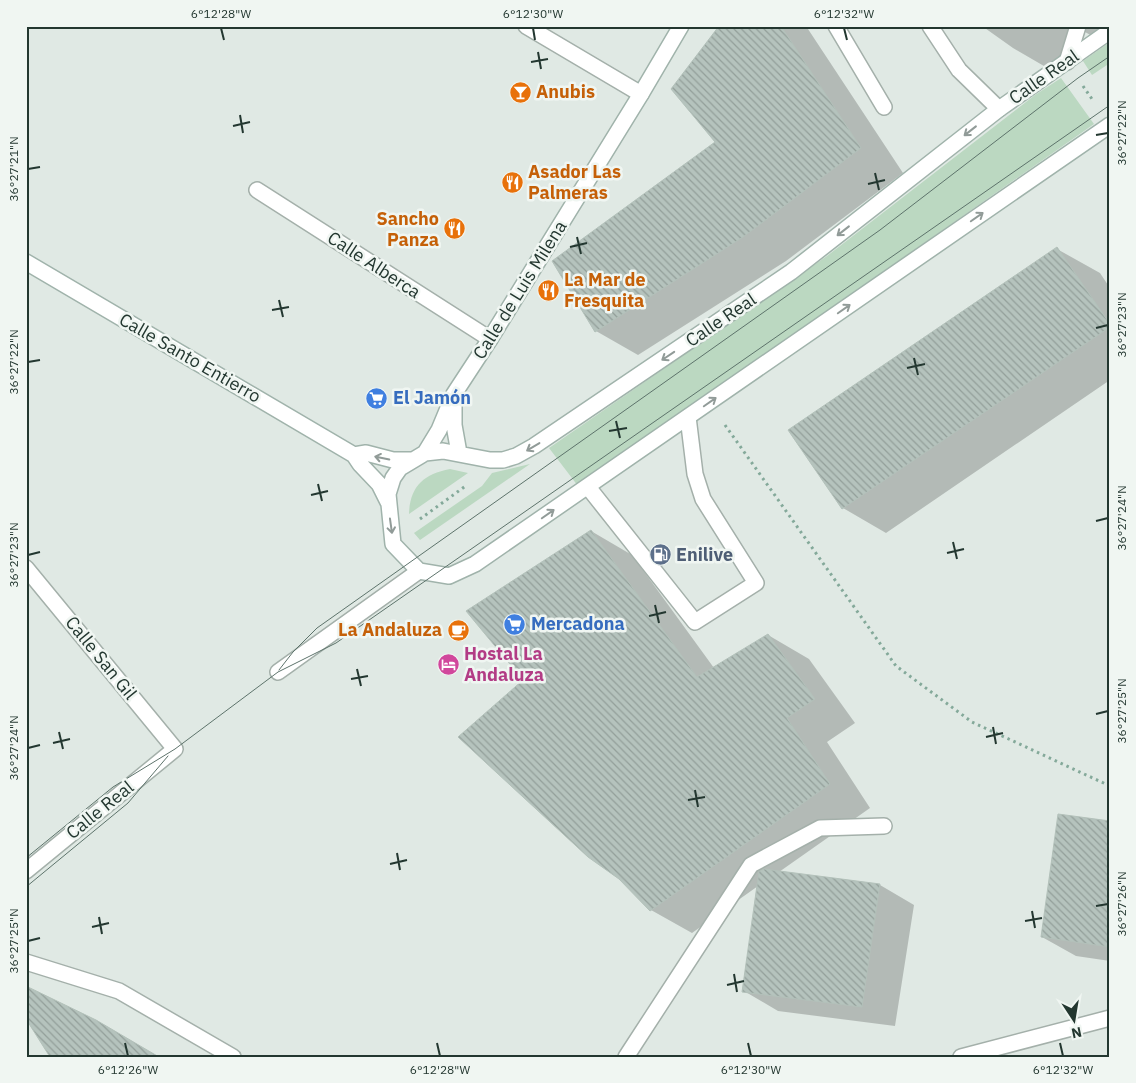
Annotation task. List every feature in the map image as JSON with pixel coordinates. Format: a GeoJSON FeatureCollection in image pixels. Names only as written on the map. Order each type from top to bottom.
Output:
{"type":"FeatureCollection","features":[{"type":"Feature","properties":{"kind":"street"},"geometry":{"type":"LineString","coordinates":[[526,26],[641,94]]}},
{"type":"Feature","properties":{"kind":"street","name":"Calle de Luis Milena"},"geometry":{"type":"LineString","coordinates":[[418,456],[439,430],[454,394],[490,340],[681,26]]}},
{"type":"Feature","properties":{"kind":"street"},"geometry":{"type":"LineString","coordinates":[[836,26],[884,107]]}},
{"type":"Feature","properties":{"kind":"street"},"geometry":{"type":"LineString","coordinates":[[930,26],[959,70],[999,109]]}},
{"type":"Feature","properties":{"kind":"street"},"geometry":{"type":"LineString","coordinates":[[1067,62],[1078,26]]}},
{"type":"Feature","properties":{"kind":"street","name":"Calle Real"},"geometry":{"type":"LineString","coordinates":[[354,454],[366,453],[393,460],[443,451],[490,460],[503,460],[516,456],[534,446],[791,272],[999,109],[1110,31]]}},
{"type":"Feature","properties":{"kind":"street"},"geometry":{"type":"LineString","coordinates":[[418,456],[400,468],[393,478],[388,494],[393,544],[419,571],[449,576],[475,564],[588,487],[1110,125]]}},
{"type":"Feature","properties":{"kind":"street","name":"Calle Alberca"},"geometry":{"type":"LineString","coordinates":[[257,190],[490,340]]}},
{"type":"Feature","properties":{"kind":"street","name":"Calle Santo Entierro"},"geometry":{"type":"LineString","coordinates":[[26,262],[354,454]]}},
{"type":"Feature","properties":{"kind":"street"},"geometry":{"type":"LineString","coordinates":[[454,394],[454,425],[458,453]]}},
{"type":"Feature","properties":{"kind":"street"},"geometry":{"type":"LineString","coordinates":[[588,487],[695,622],[756,583],[703,499],[695,474],[688,417]]}},
{"type":"Feature","properties":{"kind":"street"},"geometry":{"type":"LineString","coordinates":[[354,454],[360,464],[379,484],[388,502]]}},
{"type":"Feature","properties":{"kind":"street","name":"Calle San Gil"},"geometry":{"type":"LineString","coordinates":[[26,568],[175,749]]}},
{"type":"Feature","properties":{"kind":"street"},"geometry":{"type":"LineString","coordinates":[[278,672],[419,571]]}},
{"type":"Feature","properties":{"kind":"street","name":"Calle Real"},"geometry":{"type":"LineString","coordinates":[[26,871],[175,749]]}},
{"type":"Feature","properties":{"kind":"street"},"geometry":{"type":"LineString","coordinates":[[626,1057],[751,865],[820,828],[884,826]]}},
{"type":"Feature","properties":{"kind":"street"},"geometry":{"type":"LineString","coordinates":[[26,962],[119,991],[233,1057]]}},
{"type":"Feature","properties":{"kind":"street"},"geometry":{"type":"LineString","coordinates":[[961,1057],[1110,1018]]}},
{"type":"Feature","properties":{"kind":"path"},"geometry":{"type":"LineString","coordinates":[[1067,62],[1097,106]]}},
{"type":"Feature","properties":{"kind":"path"},"geometry":{"type":"LineString","coordinates":[[708,403],[896,666],[972,722],[1110,786]]}},
{"type":"Feature","properties":{"kind":"green space"},"geometry":{"type":"Polygon","coordinates":[[[1110,42],[1110,63],[1092,75],[1083,61],[1110,42]]]}},
{"type":"Feature","properties":{"kind":"green space"},"geometry":{"type":"Polygon","coordinates":[[[1061,78],[1094,124],[578,486],[549,448],[827,256],[1035,95],[1061,78]]]}},
{"type":"Feature","properties":{"kind":"green space"},"geometry":{"type":"Polygon","coordinates":[[[530,464],[420,540],[414,533],[482,486],[492,473],[530,464]]]}},
{"type":"Feature","properties":{"kind":"green space"},"geometry":{"type":"Polygon","coordinates":[[[450,469],[468,473],[409,514],[412,496],[420,483],[432,474],[450,469]]]}},
{"type":"Feature","properties":{"kind":"building"},"geometry":{"type":"Polygon","coordinates":[[[719,26],[781,26],[861,148],[743,237],[595,332],[552,261],[715,142],[671,89],[719,26]]]}},
{"type":"Feature","properties":{"kind":"building"},"geometry":{"type":"Polygon","coordinates":[[[1057,247],[1110,324],[1110,327],[842,509],[788,430],[1057,247]]]}},
{"type":"Feature","properties":{"kind":"building"},"geometry":{"type":"Polygon","coordinates":[[[591,530],[697,677],[768,634],[815,699],[787,718],[830,784],[650,911],[619,879],[588,857],[458,737],[523,680],[466,611],[591,530]]]}},
{"type":"Feature","properties":{"kind":"building"},"geometry":{"type":"Polygon","coordinates":[[[1058,814],[1110,821],[1110,947],[1041,937],[1058,814]]]}},
{"type":"Feature","properties":{"kind":"building"},"geometry":{"type":"Polygon","coordinates":[[[764,869],[880,884],[862,1007],[742,992],[759,871],[764,869]]]}},
{"type":"Feature","properties":{"kind":"building"},"geometry":{"type":"Polygon","coordinates":[[[26,986],[96,1020],[159,1057],[50,1057],[26,1019],[26,986]]]}},
{"type":"Feature","properties":{"kind":"tram line"},"geometry":{"type":"LineString","coordinates":[[279,670],[293,652],[317,628],[880,230],[1078,78],[1110,56]]}},
{"type":"Feature","properties":{"kind":"tram line"},"geometry":{"type":"LineString","coordinates":[[26,858],[113,787],[175,749],[278,672],[336,643],[1110,105]]}},
{"type":"Feature","properties":{"kind":"tram line"},"geometry":{"type":"LineString","coordinates":[[26,887],[128,803],[168,756]]}},
{"type":"Feature","properties":{"kind":"place","name":"Anubis"},"geometry":{"type":"Point","coordinates":[520,92]}},
{"type":"Feature","properties":{"kind":"place","name":"Asador Las Palmeras"},"geometry":{"type":"Point","coordinates":[512,182]}},
{"type":"Feature","properties":{"kind":"place","name":"Sancho Panza"},"geometry":{"type":"Point","coordinates":[455,229]}},
{"type":"Feature","properties":{"kind":"place","name":"La Mar de Fresquita"},"geometry":{"type":"Point","coordinates":[548,290]}},
{"type":"Feature","properties":{"kind":"place","name":"El Jamón"},"geometry":{"type":"Point","coordinates":[377,398]}},
{"type":"Feature","properties":{"kind":"place","name":"Enilive"},"geometry":{"type":"Point","coordinates":[660,555]}},
{"type":"Feature","properties":{"kind":"place","name":"Mercadona"},"geometry":{"type":"Point","coordinates":[515,624]}},
{"type":"Feature","properties":{"kind":"place","name":"La Andaluza"},"geometry":{"type":"Point","coordinates":[458,630]}},
{"type":"Feature","properties":{"kind":"place","name":"Hostal La Andaluza"},"geometry":{"type":"Point","coordinates":[448,664]}}]}
